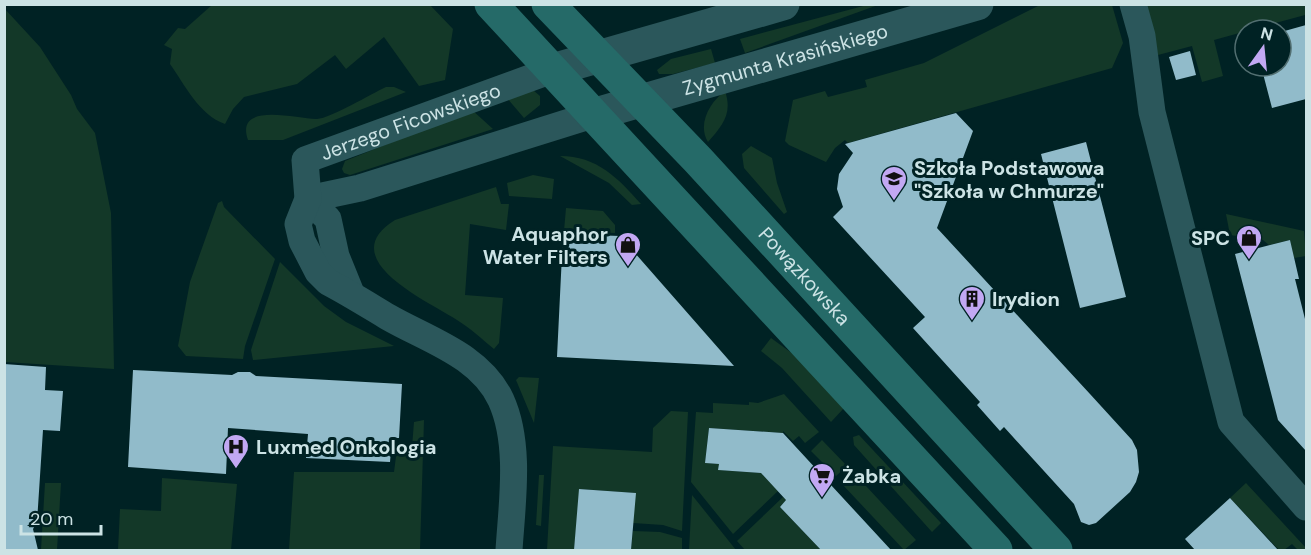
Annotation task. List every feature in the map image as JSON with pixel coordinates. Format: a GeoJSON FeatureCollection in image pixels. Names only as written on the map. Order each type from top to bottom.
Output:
{"type":"FeatureCollection","features":[{"type":"Feature","properties":{"kind":"main road"},"geometry":{"type":"LineString","coordinates":[[491,4],[996,550]]}},
{"type":"Feature","properties":{"kind":"main road","name":"Powązkowska"},"geometry":{"type":"LineString","coordinates":[[548,4],[642,101],[1056,550]]}},
{"type":"Feature","properties":{"kind":"street"},"geometry":{"type":"LineString","coordinates":[[552,70],[783,4]]}},
{"type":"Feature","properties":{"kind":"street"},"geometry":{"type":"LineString","coordinates":[[906,25],[942,4]]}},
{"type":"Feature","properties":{"kind":"street","name":"Zygmunta Krasińskiego"},"geometry":{"type":"LineString","coordinates":[[592,115],[977,4]]}},
{"type":"Feature","properties":{"kind":"street"},"geometry":{"type":"LineString","coordinates":[[1133,4],[1142,36],[1152,112],[1231,422],[1306,507]]}},
{"type":"Feature","properties":{"kind":"street","name":"Jerzego Ficowskiego"},"geometry":{"type":"LineString","coordinates":[[308,199],[305,160],[552,70]]}},
{"type":"Feature","properties":{"kind":"street"},"geometry":{"type":"LineString","coordinates":[[308,199],[360,188],[592,115]]}},
{"type":"Feature","properties":{"kind":"street"},"geometry":{"type":"LineString","coordinates":[[308,199],[328,219],[336,256],[351,293],[389,317],[457,352],[488,380],[500,398],[511,438],[513,491],[509,550]]}},
{"type":"Feature","properties":{"kind":"green space"},"geometry":{"type":"Polygon","coordinates":[[[1042,4],[1112,5],[1123,43],[1112,68],[848,143],[845,140],[835,148],[826,162],[785,141],[793,100],[825,91],[828,97],[867,87],[865,80],[924,63],[1042,4]]]}},
{"type":"Feature","properties":{"kind":"green space"},"geometry":{"type":"Polygon","coordinates":[[[212,5],[430,5],[453,29],[445,80],[419,86],[384,37],[346,69],[335,55],[297,84],[244,97],[233,109],[225,124],[208,114],[193,98],[170,64],[172,49],[164,45],[178,28],[185,29],[212,5]]]}},
{"type":"Feature","properties":{"kind":"green space"},"geometry":{"type":"Polygon","coordinates":[[[867,5],[878,5],[745,53],[740,39],[867,5]]]}},
{"type":"Feature","properties":{"kind":"green space"},"geometry":{"type":"Polygon","coordinates":[[[1146,5],[1306,5],[1306,20],[1305,15],[1293,18],[1233,18],[1233,35],[1214,40],[1223,76],[1202,82],[1192,46],[1158,55],[1146,5]]]}},
{"type":"Feature","properties":{"kind":"green space"},"geometry":{"type":"Polygon","coordinates":[[[4,8],[40,47],[71,95],[77,109],[95,133],[111,213],[114,369],[5,362],[4,8]]]}},
{"type":"Feature","properties":{"kind":"green space"},"geometry":{"type":"Polygon","coordinates":[[[711,49],[715,63],[673,74],[659,74],[657,70],[671,59],[711,49]]]}},
{"type":"Feature","properties":{"kind":"green space"},"geometry":{"type":"Polygon","coordinates":[[[386,87],[394,87],[406,92],[283,140],[248,140],[246,128],[250,120],[259,116],[323,118],[386,87]]]}},
{"type":"Feature","properties":{"kind":"green space"},"geometry":{"type":"Polygon","coordinates":[[[533,90],[540,96],[540,105],[524,118],[507,98],[533,90]]]}},
{"type":"Feature","properties":{"kind":"green space"},"geometry":{"type":"Polygon","coordinates":[[[725,91],[728,106],[725,119],[708,142],[704,128],[707,114],[714,101],[725,91]]]}},
{"type":"Feature","properties":{"kind":"green space"},"geometry":{"type":"Polygon","coordinates":[[[472,110],[493,129],[350,175],[344,173],[342,169],[345,161],[472,110]]]}},
{"type":"Feature","properties":{"kind":"green space"},"geometry":{"type":"Polygon","coordinates":[[[751,146],[772,158],[777,183],[787,212],[784,214],[744,168],[742,154],[751,146]]]}},
{"type":"Feature","properties":{"kind":"green space"},"geometry":{"type":"Polygon","coordinates":[[[560,156],[573,157],[596,164],[615,177],[641,204],[632,205],[609,183],[560,156]]]}},
{"type":"Feature","properties":{"kind":"green space"},"geometry":{"type":"Polygon","coordinates":[[[533,175],[554,179],[552,199],[509,196],[507,183],[533,175]]]}},
{"type":"Feature","properties":{"kind":"green space"},"geometry":{"type":"Polygon","coordinates":[[[496,187],[501,204],[509,204],[506,230],[470,224],[465,295],[503,298],[499,343],[494,349],[462,323],[392,278],[379,264],[374,249],[378,235],[395,220],[496,187]]]}},
{"type":"Feature","properties":{"kind":"green space"},"geometry":{"type":"Polygon","coordinates":[[[222,201],[224,207],[275,259],[245,346],[243,359],[186,356],[178,346],[190,282],[218,203],[222,201]]]}},
{"type":"Feature","properties":{"kind":"green space"},"geometry":{"type":"Polygon","coordinates":[[[566,208],[603,211],[615,225],[615,233],[564,231],[566,208]]]}},
{"type":"Feature","properties":{"kind":"green space"},"geometry":{"type":"Polygon","coordinates":[[[1226,214],[1304,231],[1306,256],[1294,258],[1290,240],[1269,245],[1263,240],[1230,235],[1226,214]]]}},
{"type":"Feature","properties":{"kind":"green space"},"geometry":{"type":"Polygon","coordinates":[[[280,262],[324,306],[346,322],[394,346],[253,360],[251,350],[280,262]]]}},
{"type":"Feature","properties":{"kind":"green space"},"geometry":{"type":"Polygon","coordinates":[[[771,338],[800,359],[844,408],[831,422],[782,368],[761,351],[771,338]]]}},
{"type":"Feature","properties":{"kind":"green space"},"geometry":{"type":"Polygon","coordinates":[[[519,377],[539,378],[534,423],[516,380],[519,377]]]}},
{"type":"Feature","properties":{"kind":"green space"},"geometry":{"type":"Polygon","coordinates":[[[784,394],[819,432],[805,443],[799,436],[793,441],[783,431],[783,433],[709,428],[705,463],[719,464],[719,470],[761,473],[778,491],[733,534],[691,482],[696,412],[713,413],[713,403],[749,405],[749,402],[758,403],[784,394]]]}},
{"type":"Feature","properties":{"kind":"green space"},"geometry":{"type":"Polygon","coordinates":[[[671,411],[688,412],[682,531],[663,525],[633,523],[635,493],[580,489],[574,550],[547,550],[553,446],[652,452],[653,428],[671,411]]]}},
{"type":"Feature","properties":{"kind":"green space"},"geometry":{"type":"Polygon","coordinates":[[[424,420],[420,550],[289,550],[294,472],[394,472],[397,449],[412,447],[414,422],[424,420]]]}},
{"type":"Feature","properties":{"kind":"green space"},"geometry":{"type":"Polygon","coordinates":[[[859,435],[941,523],[932,532],[854,445],[853,437],[859,435]]]}},
{"type":"Feature","properties":{"kind":"green space"},"geometry":{"type":"Polygon","coordinates":[[[822,440],[847,466],[836,476],[811,451],[822,440]]]}},
{"type":"Feature","properties":{"kind":"green space"},"geometry":{"type":"Polygon","coordinates":[[[854,473],[916,540],[904,550],[842,484],[854,473]]]}},
{"type":"Feature","properties":{"kind":"green space"},"geometry":{"type":"Polygon","coordinates":[[[539,475],[544,475],[541,526],[536,525],[539,475]]]}},
{"type":"Feature","properties":{"kind":"green space"},"geometry":{"type":"Polygon","coordinates":[[[162,478],[237,484],[231,550],[118,550],[120,509],[161,511],[162,478]]]}},
{"type":"Feature","properties":{"kind":"green space"},"geometry":{"type":"Polygon","coordinates":[[[45,483],[61,483],[57,550],[41,550],[45,483]]]}},
{"type":"Feature","properties":{"kind":"green space"},"geometry":{"type":"Polygon","coordinates":[[[1246,483],[1306,550],[1298,550],[1292,544],[1284,550],[1279,550],[1230,498],[1246,483]]]}},
{"type":"Feature","properties":{"kind":"green space"},"geometry":{"type":"Polygon","coordinates":[[[692,495],[736,550],[689,550],[692,495]]]}},
{"type":"Feature","properties":{"kind":"green space"},"geometry":{"type":"Polygon","coordinates":[[[783,497],[786,500],[780,507],[821,550],[745,550],[737,541],[783,497]]]}},
{"type":"Feature","properties":{"kind":"green space"},"geometry":{"type":"Polygon","coordinates":[[[633,531],[660,532],[682,538],[682,550],[631,550],[633,531]]]}},
{"type":"Feature","properties":{"kind":"building"},"geometry":{"type":"Polygon","coordinates":[[[1306,25],[1306,99],[1272,108],[1264,78],[1293,78],[1293,29],[1306,25]]]}},
{"type":"Feature","properties":{"kind":"building"},"geometry":{"type":"Polygon","coordinates":[[[1190,51],[1196,75],[1176,80],[1169,57],[1190,51]]]}},
{"type":"Feature","properties":{"kind":"building","name":"Irydion"},"geometry":{"type":"Polygon","coordinates":[[[956,113],[973,131],[937,228],[1132,440],[1137,450],[1139,472],[1136,482],[1130,492],[1096,523],[1089,525],[1081,522],[1074,504],[1004,427],[1000,431],[977,405],[980,402],[913,328],[925,317],[833,217],[843,207],[837,189],[839,174],[853,153],[845,144],[956,113]]]}},
{"type":"Feature","properties":{"kind":"building"},"geometry":{"type":"Polygon","coordinates":[[[1086,142],[1126,297],[1080,308],[1041,154],[1086,142]]]}},
{"type":"Feature","properties":{"kind":"building"},"geometry":{"type":"Polygon","coordinates":[[[563,234],[620,236],[734,366],[557,357],[563,234]]]}},
{"type":"Feature","properties":{"kind":"building"},"geometry":{"type":"Polygon","coordinates":[[[1290,240],[1299,279],[1295,279],[1306,323],[1306,451],[1278,420],[1235,254],[1290,240]]]}},
{"type":"Feature","properties":{"kind":"building"},"geometry":{"type":"Polygon","coordinates":[[[4,364],[46,367],[45,390],[63,391],[60,431],[43,430],[37,522],[33,529],[38,550],[4,550],[4,364]]]}},
{"type":"Feature","properties":{"kind":"building"},"geometry":{"type":"Polygon","coordinates":[[[133,370],[232,375],[238,372],[250,372],[256,376],[402,384],[399,438],[392,438],[390,462],[306,458],[308,434],[228,428],[226,474],[128,467],[133,370]]]}},
{"type":"Feature","properties":{"kind":"building"},"geometry":{"type":"Polygon","coordinates":[[[709,428],[783,433],[891,550],[821,550],[780,507],[786,500],[761,473],[718,470],[719,464],[705,463],[709,428]]]}},
{"type":"Feature","properties":{"kind":"building"},"geometry":{"type":"Polygon","coordinates":[[[579,489],[636,493],[631,550],[574,550],[579,489]]]}},
{"type":"Feature","properties":{"kind":"building"},"geometry":{"type":"Polygon","coordinates":[[[1230,498],[1278,550],[1195,550],[1185,539],[1230,498]]]}},
{"type":"Feature","properties":{"kind":"place","name":"Szkoła Podstawowa \"Szkoła w Chmurze\""},"geometry":{"type":"Point","coordinates":[894,202]}},
{"type":"Feature","properties":{"kind":"place","name":"SPC"},"geometry":{"type":"Point","coordinates":[1249,261]}},
{"type":"Feature","properties":{"kind":"place","name":"Aquaphor Water Filters"},"geometry":{"type":"Point","coordinates":[628,268]}},
{"type":"Feature","properties":{"kind":"place","name":"Irydion"},"geometry":{"type":"Point","coordinates":[972,322]}},
{"type":"Feature","properties":{"kind":"place","name":"Luxmed Onkologia"},"geometry":{"type":"Point","coordinates":[236,470]}},
{"type":"Feature","properties":{"kind":"place","name":"Żabka"},"geometry":{"type":"Point","coordinates":[822,499]}}]}
